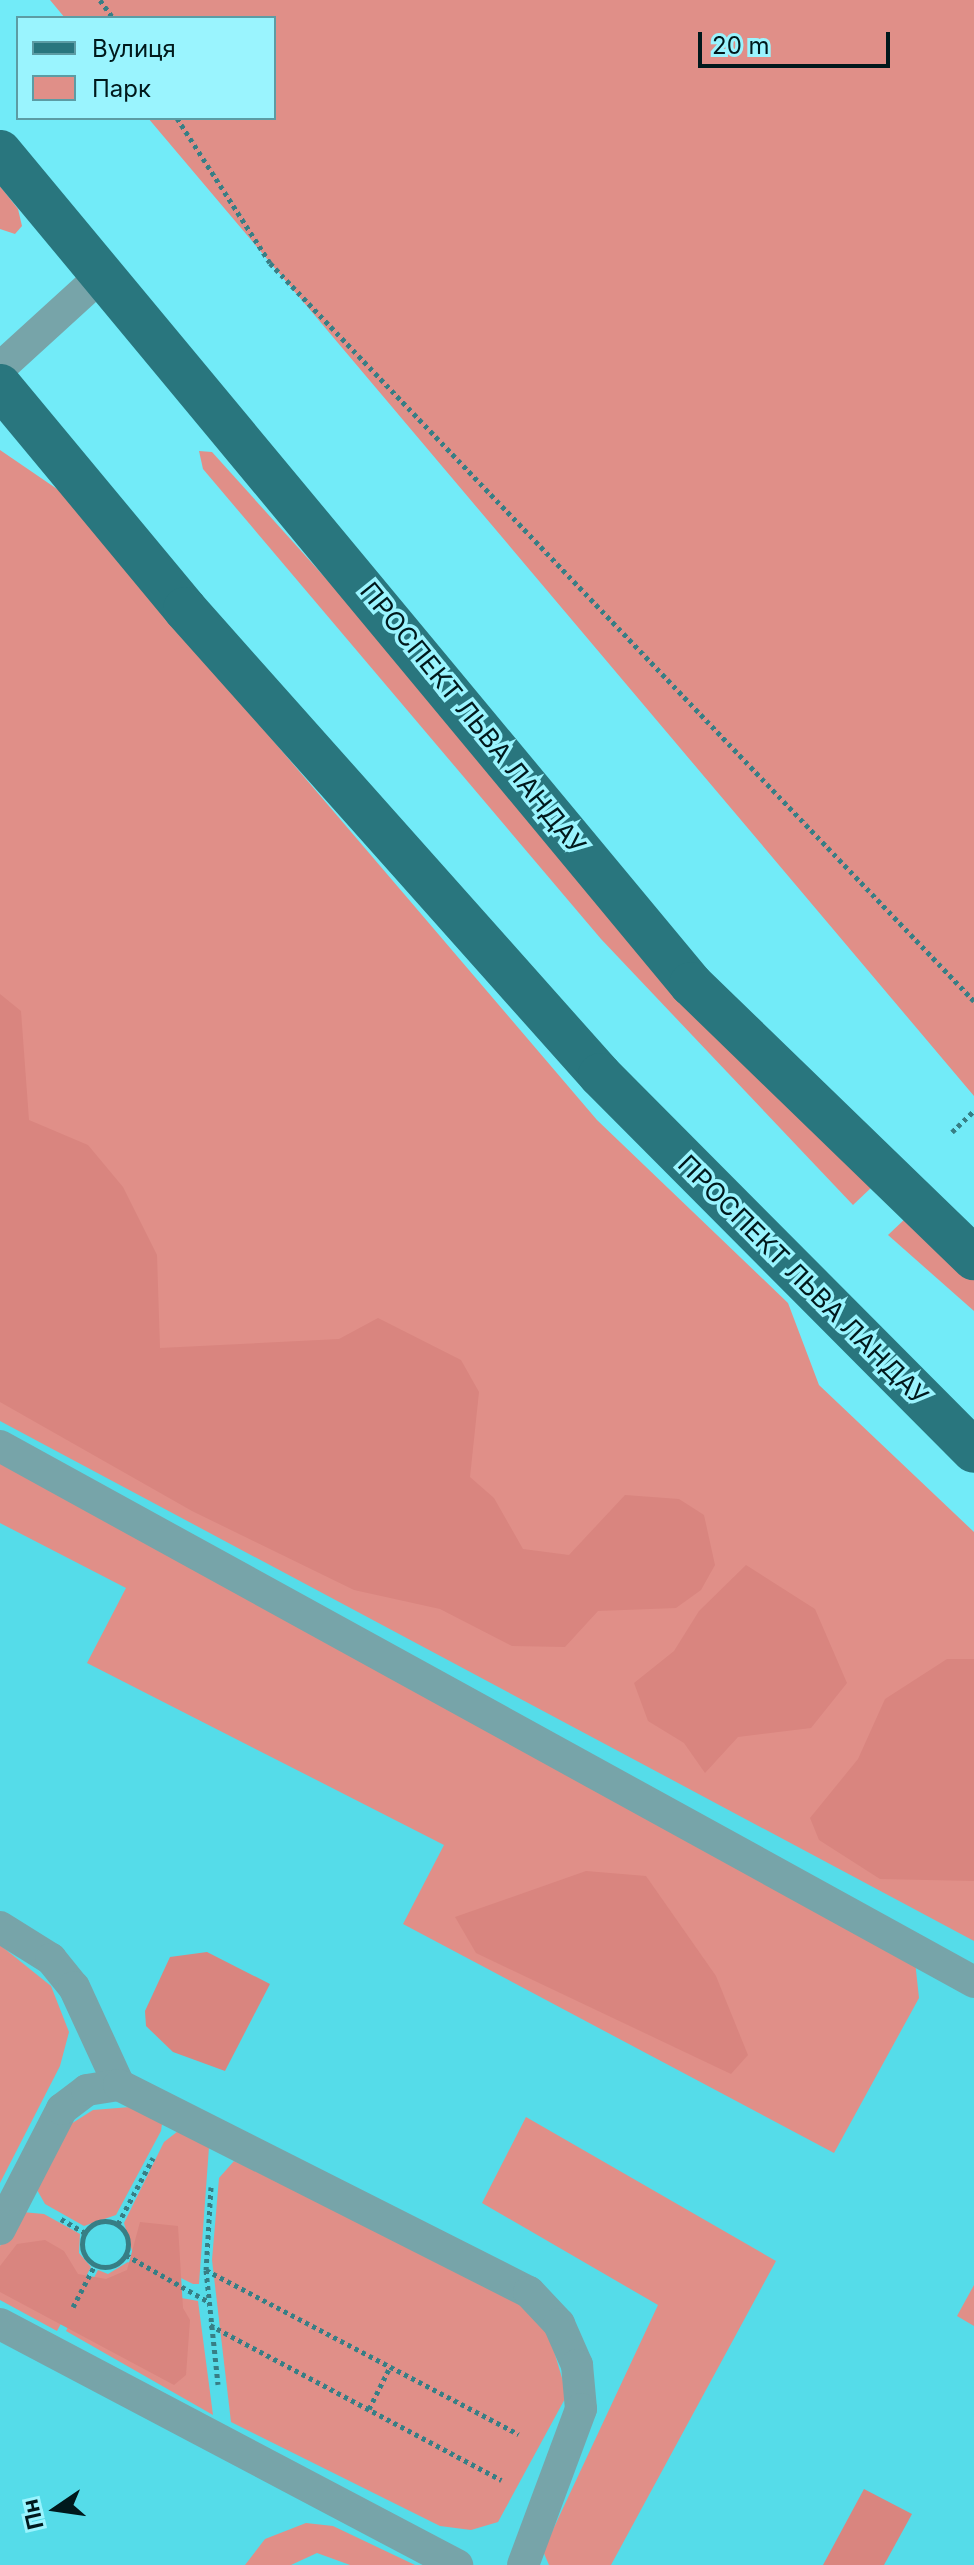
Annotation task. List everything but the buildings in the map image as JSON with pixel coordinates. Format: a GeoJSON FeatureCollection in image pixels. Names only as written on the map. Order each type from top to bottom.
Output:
{"type":"FeatureCollection","features":[{"type":"Feature","properties":{"kind":"main road","name":"ПРОСПЕКТ ЛЬВА ЛАНДАУ"},"geometry":{"type":"LineString","coordinates":[[0,152],[691,984],[974,1258]]}},
{"type":"Feature","properties":{"kind":"main road","name":"ПРОСПЕКТ ЛЬВА ЛАНДАУ"},"geometry":{"type":"LineString","coordinates":[[0,386],[185,609],[600,1075],[974,1451]]}},
{"type":"Feature","properties":{"kind":"lane"},"geometry":{"type":"LineString","coordinates":[[0,368],[102,275]]}},
{"type":"Feature","properties":{"kind":"lane"},"geometry":{"type":"LineString","coordinates":[[0,1446],[974,1982]]}},
{"type":"Feature","properties":{"kind":"lane"},"geometry":{"type":"LineString","coordinates":[[0,1927],[51,1959],[74,1987],[119,2085]]}},
{"type":"Feature","properties":{"kind":"lane"},"geometry":{"type":"LineString","coordinates":[[0,2229],[62,2109],[87,2090],[119,2085],[529,2292],[559,2324],[577,2365],[581,2409],[566,2459],[523,2565]]}},
{"type":"Feature","properties":{"kind":"lane"},"geometry":{"type":"LineString","coordinates":[[0,2324],[457,2565]]}},
{"type":"Feature","properties":{"kind":"path"},"geometry":{"type":"LineString","coordinates":[[178,120],[270,263],[974,1001]]}},
{"type":"Feature","properties":{"kind":"path"},"geometry":{"type":"LineString","coordinates":[[952,1132],[974,1111]]}},
{"type":"Feature","properties":{"kind":"path"},"geometry":{"type":"LineString","coordinates":[[118,2224],[176,2113]]}},
{"type":"Feature","properties":{"kind":"path"},"geometry":{"type":"LineString","coordinates":[[216,2134],[206,2270],[207,2301],[226,2443]]}},
{"type":"Feature","properties":{"kind":"path"},"geometry":{"type":"LineString","coordinates":[[118,2224],[128,2237],[126,2255]]}},
{"type":"Feature","properties":{"kind":"path"},"geometry":{"type":"LineString","coordinates":[[118,2224],[90,2227],[82,2249],[104,2268],[126,2255]]}},
{"type":"Feature","properties":{"kind":"path"},"geometry":{"type":"LineString","coordinates":[[126,2255],[207,2301]]}},
{"type":"Feature","properties":{"kind":"path"},"geometry":{"type":"LineString","coordinates":[[206,2270],[566,2459]]}},
{"type":"Feature","properties":{"kind":"path"},"geometry":{"type":"LineString","coordinates":[[210,2325],[547,2504]]}},
{"type":"Feature","properties":{"kind":"path"},"geometry":{"type":"LineString","coordinates":[[369,2409],[390,2367]]}},
{"type":"Feature","properties":{"kind":"shaded area"},"geometry":{"type":"Polygon","coordinates":[[[0,940],[974,1601],[974,2565],[0,2565],[0,940]]]}},
{"type":"Feature","properties":{"kind":"shaded area"},"geometry":{"type":"Polygon","coordinates":[[[0,994],[21,1011],[29,1120],[88,1145],[123,1187],[157,1255],[160,1348],[339,1339],[378,1318],[461,1360],[479,1392],[470,1477],[494,1498],[523,1549],[569,1555],[625,1495],[679,1499],[704,1515],[715,1565],[701,1590],[676,1608],[598,1611],[565,1647],[512,1646],[440,1609],[354,1590],[192,1511],[0,1402],[0,994]]]}},
{"type":"Feature","properties":{"kind":"shaded area"},"geometry":{"type":"Polygon","coordinates":[[[746,1565],[815,1609],[847,1683],[811,1728],[738,1737],[705,1773],[684,1743],[648,1721],[634,1683],[674,1651],[699,1611],[746,1565]]]}},
{"type":"Feature","properties":{"kind":"shaded area"},"geometry":{"type":"Polygon","coordinates":[[[947,1659],[974,1659],[974,1881],[880,1879],[819,1840],[810,1818],[858,1759],[885,1699],[947,1659]]]}},
{"type":"Feature","properties":{"kind":"shaded area"},"geometry":{"type":"Polygon","coordinates":[[[586,1871],[646,1876],[716,1976],[748,2055],[731,2074],[476,1953],[455,1917],[586,1871]]]}},
{"type":"Feature","properties":{"kind":"shaded area"},"geometry":{"type":"Polygon","coordinates":[[[207,1952],[270,1984],[225,2071],[173,2052],[146,2026],[145,2011],[170,1957],[207,1952]]]}},
{"type":"Feature","properties":{"kind":"shaded area"},"geometry":{"type":"Polygon","coordinates":[[[140,2222],[178,2226],[183,2308],[190,2320],[186,2375],[174,2385],[0,2292],[0,2266],[17,2244],[45,2240],[64,2251],[78,2274],[106,2279],[127,2270],[140,2222]]]}},
{"type":"Feature","properties":{"kind":"shaded area"},"geometry":{"type":"Polygon","coordinates":[[[864,2489],[912,2514],[884,2565],[823,2565],[864,2489]]]}},
{"type":"Feature","properties":{"kind":"green space"},"geometry":{"type":"Polygon","coordinates":[[[50,0],[974,0],[974,1096],[150,120],[276,120],[276,16],[63,16],[50,0]]]}},
{"type":"Feature","properties":{"kind":"green space"},"geometry":{"type":"Polygon","coordinates":[[[0,186],[18,209],[22,226],[15,234],[0,229],[0,186]]]}},
{"type":"Feature","properties":{"kind":"green space"},"geometry":{"type":"Polygon","coordinates":[[[0,450],[60,491],[597,1120],[788,1303],[819,1385],[974,1532],[974,1941],[0,1421],[0,450]]]}},
{"type":"Feature","properties":{"kind":"green space"},"geometry":{"type":"Polygon","coordinates":[[[199,451],[212,452],[873,1186],[853,1205],[601,939],[203,469],[199,451]]]}},
{"type":"Feature","properties":{"kind":"green space"},"geometry":{"type":"Polygon","coordinates":[[[907,1217],[974,1278],[974,1311],[888,1235],[907,1217]]]}},
{"type":"Feature","properties":{"kind":"green space"},"geometry":{"type":"Polygon","coordinates":[[[0,1442],[915,1961],[919,1998],[834,2153],[403,1924],[444,1845],[87,1663],[126,1588],[0,1523],[0,1442]]]}},
{"type":"Feature","properties":{"kind":"green space"},"geometry":{"type":"Polygon","coordinates":[[[0,1945],[51,1986],[69,2032],[60,2066],[0,2183],[0,1945]]]}},
{"type":"Feature","properties":{"kind":"green space"},"geometry":{"type":"Polygon","coordinates":[[[143,2106],[163,2117],[161,2131],[116,2215],[84,2226],[45,2204],[32,2181],[63,2129],[93,2110],[143,2106]]]}},
{"type":"Feature","properties":{"kind":"green space"},"geometry":{"type":"Polygon","coordinates":[[[526,2117],[776,2261],[611,2565],[549,2565],[543,2551],[658,2305],[482,2203],[526,2117]]]}},
{"type":"Feature","properties":{"kind":"green space"},"geometry":{"type":"Polygon","coordinates":[[[182,2128],[209,2147],[199,2284],[193,2284],[133,2254],[124,2223],[164,2142],[182,2128]]]}},
{"type":"Feature","properties":{"kind":"green space"},"geometry":{"type":"Polygon","coordinates":[[[234,2161],[523,2295],[546,2324],[567,2395],[498,2522],[471,2530],[440,2526],[231,2422],[212,2260],[219,2178],[234,2161]]]}},
{"type":"Feature","properties":{"kind":"green space"},"geometry":{"type":"Polygon","coordinates":[[[22,2212],[44,2214],[80,2234],[79,2253],[91,2267],[57,2331],[0,2300],[0,2246],[22,2212]]]}},
{"type":"Feature","properties":{"kind":"green space"},"geometry":{"type":"Polygon","coordinates":[[[128,2262],[175,2289],[176,2297],[198,2301],[213,2415],[66,2331],[98,2270],[108,2274],[128,2262]]]}},
{"type":"Feature","properties":{"kind":"green space"},"geometry":{"type":"Polygon","coordinates":[[[974,2285],[974,2326],[957,2316],[974,2285]]]}},
{"type":"Feature","properties":{"kind":"green space"},"geometry":{"type":"Polygon","coordinates":[[[306,2523],[333,2526],[415,2565],[350,2565],[317,2553],[291,2565],[245,2565],[265,2539],[306,2523]]]}}]}
